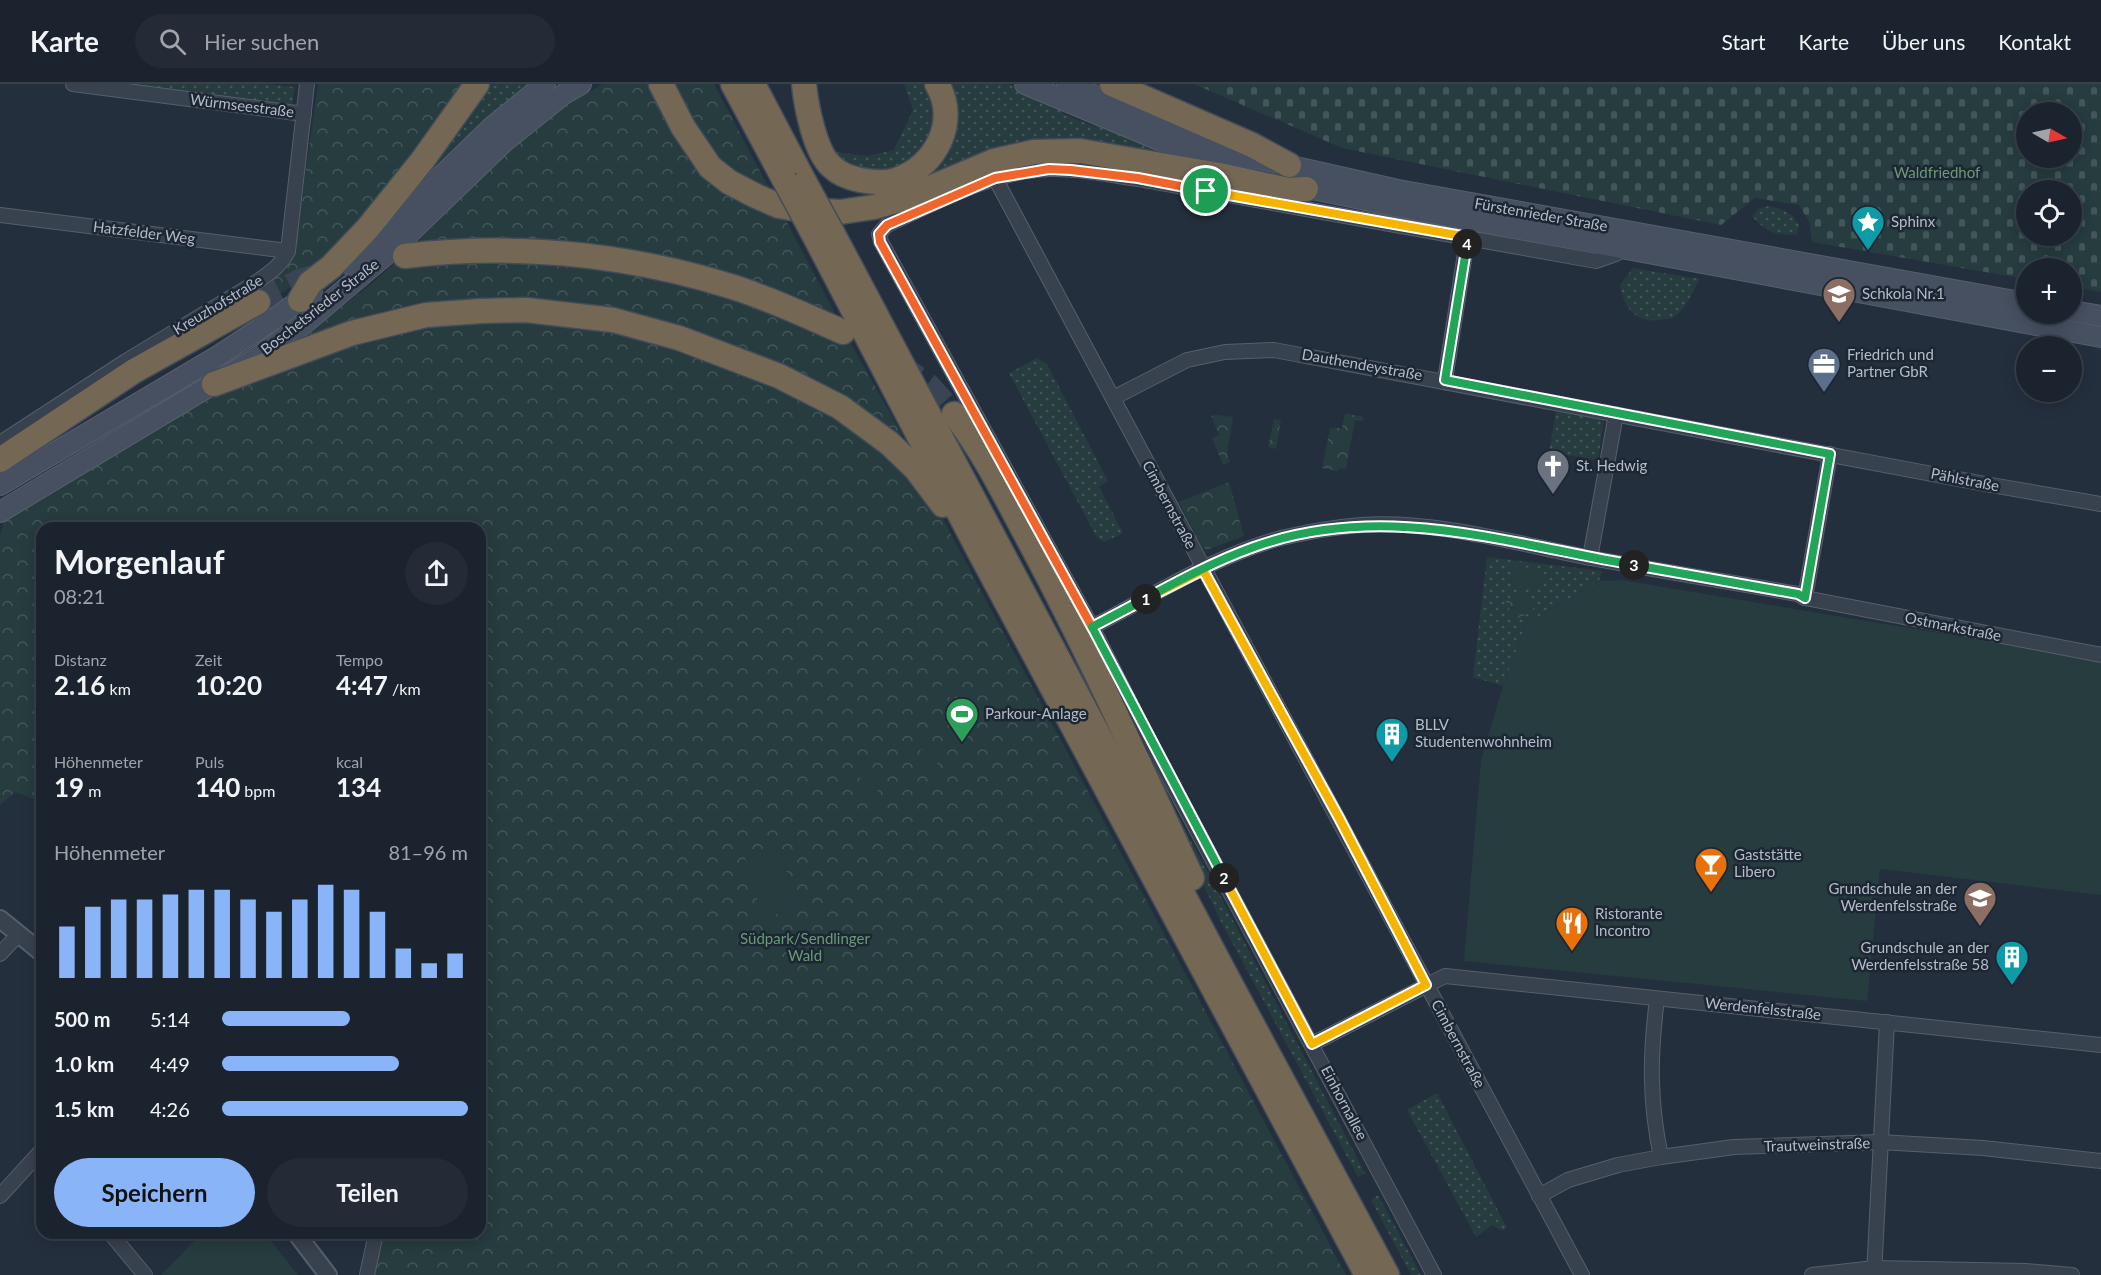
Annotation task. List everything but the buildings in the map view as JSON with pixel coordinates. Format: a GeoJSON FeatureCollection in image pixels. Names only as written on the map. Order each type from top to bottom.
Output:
{"type":"FeatureCollection","features":[{"type":"Feature","properties":{"kind":"highway"},"geometry":{"type":"LineString","coordinates":[[300,300],[310,283],[331,267],[368,228],[429,152],[477,84]]}},
{"type":"Feature","properties":{"kind":"highway"},"geometry":{"type":"LineString","coordinates":[[733,84],[795,181],[1387,1275]]}},
{"type":"Feature","properties":{"kind":"highway"},"geometry":{"type":"LineString","coordinates":[[753,84],[795,181]]}},
{"type":"Feature","properties":{"kind":"highway"},"geometry":{"type":"LineString","coordinates":[[804,84],[815,137],[830,166],[851,178],[872,182],[894,181],[914,172],[930,158],[940,142],[946,120],[942,93],[937,84]]}},
{"type":"Feature","properties":{"kind":"highway"},"geometry":{"type":"LineString","coordinates":[[1112,84],[1252,145],[1289,165]]}},
{"type":"Feature","properties":{"kind":"highway"},"geometry":{"type":"LineString","coordinates":[[665,93],[696,150],[710,167],[729,182],[756,196],[779,206],[802,210],[840,212],[874,207],[904,199],[994,160],[1034,152],[1080,151],[1219,175],[1288,190],[1302,198]]}},
{"type":"Feature","properties":{"kind":"highway"},"geometry":{"type":"LineString","coordinates":[[823,233],[979,550],[1367,1275]]}},
{"type":"Feature","properties":{"kind":"highway"},"geometry":{"type":"LineString","coordinates":[[405,256],[447,251],[489,250],[594,255],[678,271],[735,287],[843,332]]}},
{"type":"Feature","properties":{"kind":"highway"},"geometry":{"type":"LineString","coordinates":[[0,460],[134,371],[258,302]]}},
{"type":"Feature","properties":{"kind":"highway"},"geometry":{"type":"LineString","coordinates":[[213,384],[352,333],[426,315],[526,310],[613,320],[679,338],[779,376],[840,407],[889,443],[916,469],[979,550]]}},
{"type":"Feature","properties":{"kind":"highway"},"geometry":{"type":"LineString","coordinates":[[954,414],[966,429],[990,469],[1043,568],[1118,720],[1228,952],[1230,983]]}},
{"type":"Feature","properties":{"kind":"main road","name":"Boschetsrieder Straße"},"geometry":{"type":"LineString","coordinates":[[0,485],[218,356],[277,317],[341,269],[382,234],[493,126],[545,84]]}},
{"type":"Feature","properties":{"kind":"main road","name":"Boschetsrieder Straße"},"geometry":{"type":"LineString","coordinates":[[0,512],[253,360],[306,322],[395,247],[504,142],[564,94],[581,84]]}},
{"type":"Feature","properties":{"kind":"main road","name":"Fürstenrieder Straße"},"geometry":{"type":"LineString","coordinates":[[1025,84],[1181,149],[1245,171],[1302,198],[1469,229],[1804,271],[2016,302]]}},
{"type":"Feature","properties":{"kind":"main road","name":"Fürstenrieder Straße"},"geometry":{"type":"LineString","coordinates":[[1067,84],[1218,146],[1255,158],[1398,190],[1804,271],[1930,307],[2101,337]]}},
{"type":"Feature","properties":{"kind":"main road"},"geometry":{"type":"LineString","coordinates":[[2082,313],[2101,316]]}},
{"type":"Feature","properties":{"kind":"street","name":"Würmseestraße"},"geometry":{"type":"LineString","coordinates":[[73,84],[304,114]]}},
{"type":"Feature","properties":{"kind":"street"},"geometry":{"type":"LineString","coordinates":[[288,250],[307,84]]}},
{"type":"Feature","properties":{"kind":"street","name":"Fürstenrieder Straße"},"geometry":{"type":"LineString","coordinates":[[879,234],[887,225],[995,178],[1049,169],[1302,198]]}},
{"type":"Feature","properties":{"kind":"street","name":"Cimbernstraße"},"geometry":{"type":"LineString","coordinates":[[995,178],[1582,1275]]}},
{"type":"Feature","properties":{"kind":"street","name":"Hatzfelder Weg"},"geometry":{"type":"LineString","coordinates":[[0,215],[288,250]]}},
{"type":"Feature","properties":{"kind":"street"},"geometry":{"type":"LineString","coordinates":[[1445,380],[1469,229]]}},
{"type":"Feature","properties":{"kind":"street","name":"Einhornallee"},"geometry":{"type":"LineString","coordinates":[[879,234],[880,242],[1092,627],[1151,744],[1434,1275]]}},
{"type":"Feature","properties":{"kind":"street","name":"Kreuzhofstraße"},"geometry":{"type":"LineString","coordinates":[[0,444],[126,361],[265,276],[282,261],[288,250]]}},
{"type":"Feature","properties":{"kind":"street","name":"Dauthendeystraße"},"geometry":{"type":"LineString","coordinates":[[1113,398],[1187,360],[1225,352],[1280,350],[1830,454]]}},
{"type":"Feature","properties":{"kind":"street"},"geometry":{"type":"LineString","coordinates":[[1590,558],[1616,414]]}},
{"type":"Feature","properties":{"kind":"street"},"geometry":{"type":"LineString","coordinates":[[1805,598],[1830,454]]}},
{"type":"Feature","properties":{"kind":"street","name":"Pählstraße"},"geometry":{"type":"LineString","coordinates":[[1830,454],[2101,504]]}},
{"type":"Feature","properties":{"kind":"street","name":"Ostmarkstraße"},"geometry":{"type":"LineString","coordinates":[[1092,627],[1253,547],[1282,538],[1322,530],[1363,525],[1402,525],[1446,530],[1798,594],[1805,598],[2101,655]]}},
{"type":"Feature","properties":{"kind":"street"},"geometry":{"type":"LineString","coordinates":[[0,919],[36,948]]}},
{"type":"Feature","properties":{"kind":"street"},"geometry":{"type":"LineString","coordinates":[[0,954],[19,934]]}},
{"type":"Feature","properties":{"kind":"street","name":"Werdenfelsstraße"},"geometry":{"type":"LineString","coordinates":[[1312,1044],[1445,976],[2101,1045]]}},
{"type":"Feature","properties":{"kind":"street"},"geometry":{"type":"LineString","coordinates":[[1657,999],[1651,1045],[1651,1087],[1661,1157]]}},
{"type":"Feature","properties":{"kind":"street"},"geometry":{"type":"LineString","coordinates":[[1874,1272],[1887,1022]]}},
{"type":"Feature","properties":{"kind":"street","name":"Trautweinstraße"},"geometry":{"type":"LineString","coordinates":[[1539,1196],[1568,1180],[1618,1165],[1734,1147],[1880,1142],[1983,1148],[2101,1161]]}},
{"type":"Feature","properties":{"kind":"street"},"geometry":{"type":"LineString","coordinates":[[0,1196],[36,1157]]}},
{"type":"Feature","properties":{"kind":"street"},"geometry":{"type":"LineString","coordinates":[[115,1239],[145,1275]]}},
{"type":"Feature","properties":{"kind":"street"},"geometry":{"type":"LineString","coordinates":[[301,1239],[328,1275]]}},
{"type":"Feature","properties":{"kind":"street"},"geometry":{"type":"LineString","coordinates":[[367,1275],[375,1239]]}},
{"type":"Feature","properties":{"kind":"street"},"geometry":{"type":"LineString","coordinates":[[1812,1275],[1874,1272],[2026,1271],[2072,1275]]}},
{"type":"Feature","properties":{"kind":"green space"},"geometry":{"type":"Polygon","coordinates":[[[115,84],[268,84],[295,87],[292,105],[115,84]]]}},
{"type":"Feature","properties":{"kind":"green space"},"geometry":{"type":"Polygon","coordinates":[[[318,84],[464,84],[390,185],[349,233],[305,275],[268,303],[260,283],[294,256],[318,84]]]}},
{"type":"Feature","properties":{"kind":"green space"},"geometry":{"type":"Polygon","coordinates":[[[485,84],[536,84],[429,181],[423,169],[485,84]]]}},
{"type":"Feature","properties":{"kind":"green space","name":"Südpark/Sendlinger Wald"},"geometry":{"type":"Polygon","coordinates":[[[603,84],[714,84],[851,344],[898,427],[931,497],[1346,1275],[369,1275],[377,1239],[486,1239],[486,522],[36,522],[36,800],[15,792],[0,805],[0,534],[6,518],[208,399],[262,371],[298,340],[369,286],[408,251],[508,152],[569,104],[603,84]]]}},
{"type":"Feature","properties":{"kind":"green space"},"geometry":{"type":"Polygon","coordinates":[[[904,84],[926,84],[933,94],[936,120],[925,150],[892,173],[864,172],[833,156],[836,152],[867,156],[894,150],[913,110],[904,84]]]}},
{"type":"Feature","properties":{"kind":"green space"},"geometry":{"type":"Polygon","coordinates":[[[947,84],[1009,84],[1047,100],[1064,114],[1088,124],[1120,132],[1182,157],[1085,145],[928,180],[925,176],[947,84]]]}},
{"type":"Feature","properties":{"kind":"green space","name":"Waldfriedhof"},"geometry":{"type":"Polygon","coordinates":[[[1194,84],[2101,84],[2101,292],[2082,289],[2082,258],[2016,258],[2016,277],[1812,242],[1809,222],[1799,205],[1755,198],[1721,225],[1342,148],[1194,84]]]}},
{"type":"Feature","properties":{"kind":"green space"},"geometry":{"type":"Polygon","coordinates":[[[1769,206],[1783,210],[1793,217],[1799,225],[1797,234],[1783,235],[1772,232],[1752,216],[1758,209],[1769,206]]]}},
{"type":"Feature","properties":{"kind":"green space"},"geometry":{"type":"Polygon","coordinates":[[[1633,268],[1700,279],[1685,305],[1673,318],[1647,320],[1634,314],[1622,294],[1620,285],[1633,268]]]}},
{"type":"Feature","properties":{"kind":"green space"},"geometry":{"type":"Polygon","coordinates":[[[1037,358],[1047,364],[1108,481],[1099,487],[1123,533],[1104,542],[1097,538],[1009,373],[1037,358]]]}},
{"type":"Feature","properties":{"kind":"green space"},"geometry":{"type":"Polygon","coordinates":[[[1556,411],[1604,419],[1598,460],[1549,452],[1556,411]]]}},
{"type":"Feature","properties":{"kind":"green space"},"geometry":{"type":"Polygon","coordinates":[[[1345,413],[1363,417],[1363,421],[1355,420],[1346,469],[1339,468],[1338,471],[1322,468],[1330,428],[1342,428],[1345,413]]]}},
{"type":"Feature","properties":{"kind":"green space"},"geometry":{"type":"Polygon","coordinates":[[[1211,416],[1233,417],[1227,454],[1230,462],[1223,465],[1212,438],[1219,435],[1211,416]]]}},
{"type":"Feature","properties":{"kind":"green space"},"geometry":{"type":"Polygon","coordinates":[[[1274,419],[1281,420],[1276,449],[1268,447],[1274,419]]]}},
{"type":"Feature","properties":{"kind":"green space"},"geometry":{"type":"Polygon","coordinates":[[[1229,482],[1244,536],[1207,550],[1202,547],[1179,502],[1229,482]]]}},
{"type":"Feature","properties":{"kind":"green space"},"geometry":{"type":"Polygon","coordinates":[[[1487,557],[1602,571],[1599,581],[1526,624],[1503,686],[1473,677],[1487,557]]]}},
{"type":"Feature","properties":{"kind":"green space"},"geometry":{"type":"Polygon","coordinates":[[[1513,566],[1542,569],[1539,588],[1511,585],[1513,566]]]}},
{"type":"Feature","properties":{"kind":"green space"},"geometry":{"type":"Polygon","coordinates":[[[1621,580],[2101,660],[2101,895],[1880,869],[1867,1001],[1464,961],[1481,760],[1503,686],[1526,624],[1599,581],[1621,580]]]}},
{"type":"Feature","properties":{"kind":"green space"},"geometry":{"type":"Polygon","coordinates":[[[1526,591],[1534,611],[1514,620],[1505,600],[1526,591]]]}},
{"type":"Feature","properties":{"kind":"green space"},"geometry":{"type":"Polygon","coordinates":[[[1101,668],[1365,1173],[1358,1177],[1220,920],[1101,668]]]}},
{"type":"Feature","properties":{"kind":"green space"},"geometry":{"type":"Polygon","coordinates":[[[945,677],[961,684],[954,699],[939,692],[945,677]]]}},
{"type":"Feature","properties":{"kind":"green space","name":"Parkour-Anlage"},"geometry":{"type":"Polygon","coordinates":[[[949,732],[978,745],[974,754],[945,742],[949,732]]]}},
{"type":"Feature","properties":{"kind":"green space"},"geometry":{"type":"Polygon","coordinates":[[[936,748],[938,770],[922,772],[920,750],[936,748]]]}},
{"type":"Feature","properties":{"kind":"green space"},"geometry":{"type":"Polygon","coordinates":[[[870,757],[879,797],[866,801],[856,760],[870,757]]]}},
{"type":"Feature","properties":{"kind":"green space"},"geometry":{"type":"Polygon","coordinates":[[[780,847],[797,908],[763,918],[745,857],[780,847]]]}},
{"type":"Feature","properties":{"kind":"green space"},"geometry":{"type":"Polygon","coordinates":[[[1437,1093],[1507,1228],[1502,1231],[1492,1225],[1476,1237],[1407,1110],[1437,1093]]]}},
{"type":"Feature","properties":{"kind":"green space"},"geometry":{"type":"Polygon","coordinates":[[[1378,1195],[1421,1275],[1411,1275],[1371,1200],[1378,1195]]]}},
{"type":"Feature","properties":{"kind":"green space"},"geometry":{"type":"Polygon","coordinates":[[[196,1239],[270,1239],[298,1275],[161,1275],[196,1239]]]}},
{"type":"Feature","properties":{"kind":"tunnel"},"geometry":{"type":"LineString","coordinates":[[258,302],[300,281],[326,273]]}},
{"type":"Feature","properties":{"kind":"tunnel"},"geometry":{"type":"LineString","coordinates":[[898,364],[928,385],[954,414]]}},
{"type":"Feature","properties":{"kind":"place","name":"Sphinx"},"geometry":{"type":"Point","coordinates":[1868,251]}},
{"type":"Feature","properties":{"kind":"place","name":"Schkola Nr.1"},"geometry":{"type":"Point","coordinates":[1839,323]}},
{"type":"Feature","properties":{"kind":"place","name":"Friedrich und Partner GbR"},"geometry":{"type":"Point","coordinates":[1824,393]}},
{"type":"Feature","properties":{"kind":"place","name":"St. Hedwig"},"geometry":{"type":"Point","coordinates":[1553,495]}},
{"type":"Feature","properties":{"kind":"place","name":"Parkour-Anlage"},"geometry":{"type":"Point","coordinates":[962,743]}},
{"type":"Feature","properties":{"kind":"place","name":"BLLV Studentenwohnheim"},"geometry":{"type":"Point","coordinates":[1392,763]}},
{"type":"Feature","properties":{"kind":"place","name":"Gaststätte Libero"},"geometry":{"type":"Point","coordinates":[1711,893]}},
{"type":"Feature","properties":{"kind":"place","name":"Grundschule an der Werdenfelsstraße"},"geometry":{"type":"Point","coordinates":[1980,927]}},
{"type":"Feature","properties":{"kind":"place","name":"Ristorante Incontro"},"geometry":{"type":"Point","coordinates":[1572,952]}},
{"type":"Feature","properties":{"kind":"place","name":"Grundschule an der Werdenfelsstraße 58"},"geometry":{"type":"Point","coordinates":[2012,986]}},
{"type":"Feature","properties":{"kind":"route"},"geometry":{"type":"LineString","coordinates":[[1206,191],[1138,178],[1049,169],[995,178],[887,225],[879,234],[880,242],[1092,627],[1203,570],[1339,818],[1426,985],[1312,1044],[1151,744],[1092,627],[1127,609],[1203,570],[1253,547],[1282,538],[1363,525],[1402,525],[1446,530],[1798,594],[1805,598],[1830,454],[1445,380],[1468,237],[1206,191]]}}]}
